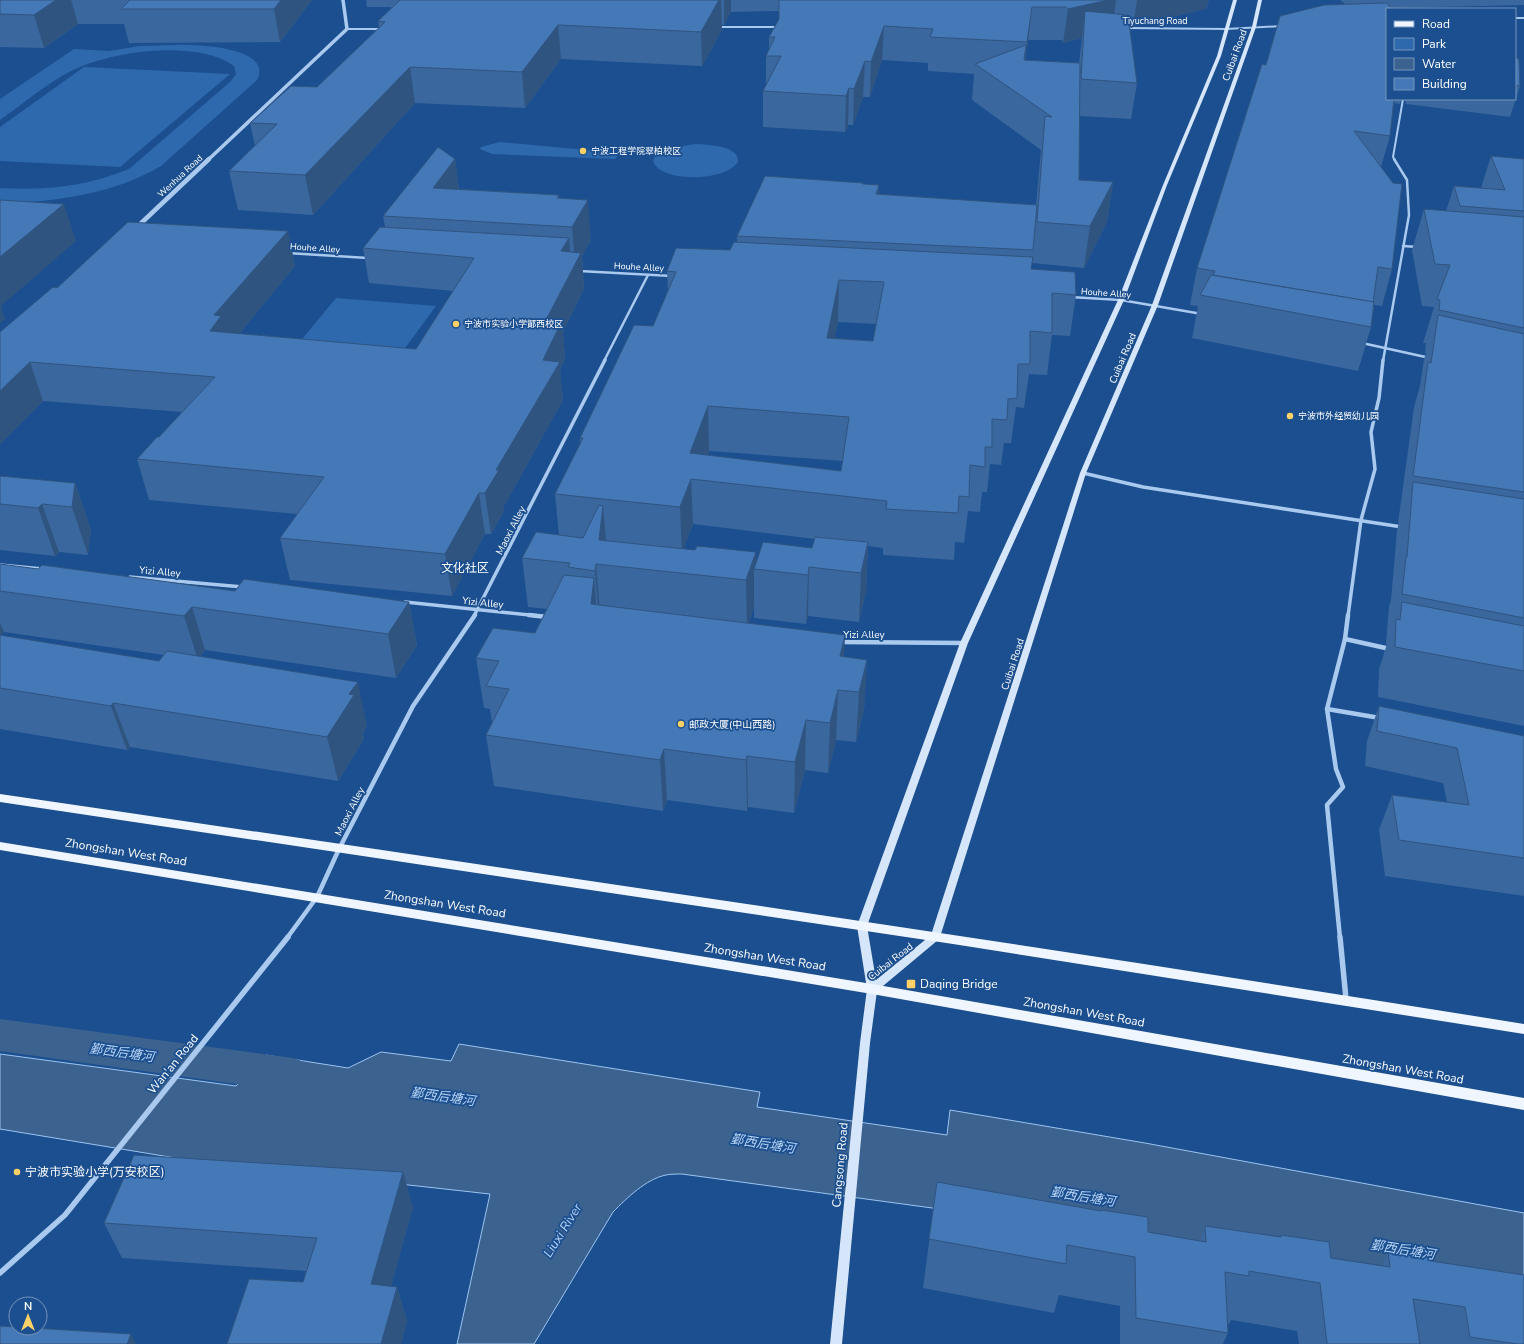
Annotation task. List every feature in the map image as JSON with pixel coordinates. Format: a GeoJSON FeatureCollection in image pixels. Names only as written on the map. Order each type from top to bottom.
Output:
{"type":"FeatureCollection","features":[{"type":"Feature","properties":{"kind":"main road","name":"Cuibai Road"},"geometry":{"type":"LineString","coordinates":[[872,989],[862,926],[964,643],[1121,300],[1165,185],[1219,56],[1235,0]]}},
{"type":"Feature","properties":{"kind":"main road","name":"Cuibai Road"},"geometry":{"type":"LineString","coordinates":[[872,989],[936,937],[1084,473],[1155,305],[1254,27],[1260,0]]}},
{"type":"Feature","properties":{"kind":"main road"},"geometry":{"type":"LineString","coordinates":[[0,798],[1346,999],[1524,1029]]}},
{"type":"Feature","properties":{"kind":"main road","name":"Zhongshan West Road"},"geometry":{"type":"LineString","coordinates":[[0,846],[872,989],[1524,1104]]}},
{"type":"Feature","properties":{"kind":"main road","name":"Cangsong Road"},"geometry":{"type":"LineString","coordinates":[[836,1344],[865,1043],[872,989]]}},
{"type":"Feature","properties":{"kind":"street"},"geometry":{"type":"LineString","coordinates":[[343,0],[347,29],[386,29]]}},
{"type":"Feature","properties":{"kind":"street","name":"Tiyuchang Road"},"geometry":{"type":"LineString","coordinates":[[1122,28],[1226,28],[1286,26]]}},
{"type":"Feature","properties":{"kind":"street"},"geometry":{"type":"LineString","coordinates":[[714,27],[785,27]]}},
{"type":"Feature","properties":{"kind":"street","name":"Wenhua Road"},"geometry":{"type":"LineString","coordinates":[[133,232],[347,29]]}},
{"type":"Feature","properties":{"kind":"street"},"geometry":{"type":"LineString","coordinates":[[1346,999],[1327,805],[1343,787],[1336,769],[1327,709],[1345,639],[1361,520],[1375,469],[1371,432],[1379,398],[1385,347],[1409,215],[1407,180],[1393,157],[1403,100]]}},
{"type":"Feature","properties":{"kind":"street"},"geometry":{"type":"LineString","coordinates":[[1403,246],[1426,248]]}},
{"type":"Feature","properties":{"kind":"street","name":"Houhe Alley"},"geometry":{"type":"LineString","coordinates":[[281,253],[368,258]]}},
{"type":"Feature","properties":{"kind":"street","name":"Houhe Alley"},"geometry":{"type":"LineString","coordinates":[[576,271],[679,277]]}},
{"type":"Feature","properties":{"kind":"street","name":"Maoxi Alley"},"geometry":{"type":"LineString","coordinates":[[339,849],[413,706],[479,609],[648,275]]}},
{"type":"Feature","properties":{"kind":"street","name":"Houhe Alley"},"geometry":{"type":"LineString","coordinates":[[1066,297],[1121,300],[1209,315]]}},
{"type":"Feature","properties":{"kind":"street"},"geometry":{"type":"LineString","coordinates":[[1355,342],[1385,347],[1432,358]]}},
{"type":"Feature","properties":{"kind":"street"},"geometry":{"type":"LineString","coordinates":[[1084,473],[1143,487],[1408,528]]}},
{"type":"Feature","properties":{"kind":"street"},"geometry":{"type":"LineString","coordinates":[[0,565],[47,569]]}},
{"type":"Feature","properties":{"kind":"street","name":"Yizi Alley"},"geometry":{"type":"LineString","coordinates":[[126,576],[251,588]]}},
{"type":"Feature","properties":{"kind":"street","name":"Yizi Alley"},"geometry":{"type":"LineString","coordinates":[[400,602],[479,609],[550,618]]}},
{"type":"Feature","properties":{"kind":"street"},"geometry":{"type":"LineString","coordinates":[[1345,639],[1398,650]]}},
{"type":"Feature","properties":{"kind":"street","name":"Yizi Alley"},"geometry":{"type":"LineString","coordinates":[[832,642],[964,643]]}},
{"type":"Feature","properties":{"kind":"street"},"geometry":{"type":"LineString","coordinates":[[1327,709],[1387,720]]}},
{"type":"Feature","properties":{"kind":"street","name":"Wan'an Road"},"geometry":{"type":"LineString","coordinates":[[0,1273],[65,1216],[282,945],[317,897],[339,849]]}},
{"type":"Feature","properties":{"kind":"green space"},"geometry":{"type":"Polygon","coordinates":[[[140,46],[207,46],[246,55],[254,61],[259,68],[257,80],[161,166],[142,176],[123,184],[83,195],[42,201],[0,204],[0,188],[33,189],[66,186],[98,180],[129,169],[230,82],[236,74],[234,66],[218,58],[199,53],[177,50],[132,53],[90,63],[73,70],[45,87],[0,120],[0,99],[74,49],[109,51],[140,46]]]}},
{"type":"Feature","properties":{"kind":"green space"},"geometry":{"type":"Polygon","coordinates":[[[84,67],[230,74],[120,167],[0,161],[0,127],[84,67]]]}},
{"type":"Feature","properties":{"kind":"green space"},"geometry":{"type":"Polygon","coordinates":[[[500,142],[620,153],[615,159],[492,154],[480,149],[481,147],[500,142]]]}},
{"type":"Feature","properties":{"kind":"green space"},"geometry":{"type":"Polygon","coordinates":[[[696,144],[728,149],[734,152],[737,156],[738,162],[732,168],[712,176],[687,177],[676,176],[666,172],[658,168],[654,162],[655,157],[667,150],[696,144]]]}},
{"type":"Feature","properties":{"kind":"green space"},"geometry":{"type":"Polygon","coordinates":[[[336,298],[436,306],[389,370],[284,361],[336,298]]]}},
{"type":"Feature","properties":{"kind":"water","name":"Liuxi River"},"geometry":{"type":"Polygon","coordinates":[[[459,1044],[760,1092],[757,1107],[947,1135],[950,1110],[1145,1143],[1524,1213],[1524,1295],[1153,1238],[674,1174],[651,1180],[631,1195],[613,1212],[534,1344],[457,1344],[490,1194],[200,1162],[0,1129],[0,1054],[236,1086],[266,1055],[348,1068],[381,1052],[451,1061],[459,1044]]]}},
{"type":"Feature","properties":{"kind":"building"},"geometry":{"type":"Polygon","coordinates":[[[0,0],[56,0],[34,15],[0,14],[0,0]]]}},
{"type":"Feature","properties":{"kind":"building"},"geometry":{"type":"Polygon","coordinates":[[[130,0],[281,0],[274,9],[121,9],[130,0]]]}},
{"type":"Feature","properties":{"kind":"building"},"geometry":{"type":"Polygon","coordinates":[[[400,0],[719,0],[701,32],[558,25],[522,72],[410,67],[305,175],[229,171],[277,124],[250,123],[291,86],[317,87],[385,22],[378,21],[400,0]]]}},
{"type":"Feature","properties":{"kind":"building"},"geometry":{"type":"Polygon","coordinates":[[[779,0],[1108,0],[1068,9],[1066,7],[1032,7],[1027,42],[930,37],[933,29],[884,26],[871,62],[865,61],[854,89],[849,88],[846,96],[763,91],[781,56],[766,56],[775,37],[769,37],[779,19],[779,0]]]}},
{"type":"Feature","properties":{"kind":"building"},"geometry":{"type":"Polygon","coordinates":[[[1386,3],[1392,8],[1386,8],[1386,100],[1394,100],[1390,136],[1354,131],[1393,183],[1402,184],[1392,269],[1378,267],[1373,302],[1213,275],[1215,271],[1197,268],[1262,64],[1266,65],[1280,16],[1324,5],[1386,3]]]}},
{"type":"Feature","properties":{"kind":"building"},"geometry":{"type":"Polygon","coordinates":[[[1085,11],[1128,15],[1137,83],[1081,79],[1085,11]]]}},
{"type":"Feature","properties":{"kind":"building"},"geometry":{"type":"Polygon","coordinates":[[[1026,45],[1024,60],[1080,63],[1079,180],[1113,182],[1090,226],[1037,222],[1045,116],[1052,117],[975,64],[1026,45]]]}},
{"type":"Feature","properties":{"kind":"building"},"geometry":{"type":"Polygon","coordinates":[[[1516,58],[1519,59],[1520,86],[1516,85],[1516,58]]]}},
{"type":"Feature","properties":{"kind":"building"},"geometry":{"type":"Polygon","coordinates":[[[438,147],[455,159],[433,188],[559,195],[557,198],[588,200],[572,227],[383,216],[438,147]]]}},
{"type":"Feature","properties":{"kind":"building"},"geometry":{"type":"Polygon","coordinates":[[[1491,156],[1524,159],[1524,211],[1460,206],[1454,186],[1505,190],[1491,156]]]}},
{"type":"Feature","properties":{"kind":"building"},"geometry":{"type":"Polygon","coordinates":[[[765,176],[879,185],[876,194],[1037,205],[1033,250],[737,236],[765,176]]]}},
{"type":"Feature","properties":{"kind":"building"},"geometry":{"type":"Polygon","coordinates":[[[0,200],[64,204],[0,257],[0,200]]]}},
{"type":"Feature","properties":{"kind":"building"},"geometry":{"type":"Polygon","coordinates":[[[1424,209],[1524,217],[1524,328],[1439,310],[1440,300],[1437,299],[1450,265],[1435,264],[1424,209]]]}},
{"type":"Feature","properties":{"kind":"building"},"geometry":{"type":"Polygon","coordinates":[[[128,222],[288,231],[214,315],[221,316],[210,331],[416,349],[474,258],[363,248],[380,227],[569,238],[561,251],[581,253],[546,320],[562,321],[543,360],[560,362],[496,470],[499,470],[485,493],[479,493],[445,554],[280,538],[324,477],[137,459],[215,377],[30,362],[0,391],[0,332],[53,287],[57,288],[128,222]]]}},
{"type":"Feature","properties":{"kind":"building"},"geometry":{"type":"Polygon","coordinates":[[[734,242],[1033,257],[1031,269],[1075,272],[1076,295],[1052,293],[1052,333],[1030,331],[1030,364],[1018,364],[1017,398],[1008,399],[1007,420],[992,419],[992,447],[985,447],[985,467],[970,465],[969,497],[959,496],[958,513],[886,509],[887,501],[691,479],[680,507],[555,494],[583,438],[580,438],[634,325],[653,326],[676,272],[667,271],[676,248],[730,250],[734,242]],[[839,280],[827,338],[873,341],[884,282],[839,280]],[[708,406],[690,453],[841,471],[849,417],[708,406]]]}},
{"type":"Feature","properties":{"kind":"building"},"geometry":{"type":"Polygon","coordinates":[[[1211,275],[1374,302],[1371,327],[1200,295],[1211,275]]]}},
{"type":"Feature","properties":{"kind":"building"},"geometry":{"type":"Polygon","coordinates":[[[1438,315],[1524,334],[1524,492],[1413,476],[1428,362],[1431,363],[1438,315]]]}},
{"type":"Feature","properties":{"kind":"building"},"geometry":{"type":"Polygon","coordinates":[[[0,476],[75,483],[72,507],[42,504],[38,508],[0,504],[0,476]]]}},
{"type":"Feature","properties":{"kind":"building"},"geometry":{"type":"Polygon","coordinates":[[[1413,482],[1524,499],[1524,618],[1402,594],[1407,557],[1413,482]]]}},
{"type":"Feature","properties":{"kind":"building"},"geometry":{"type":"Polygon","coordinates":[[[599,505],[603,506],[599,540],[695,550],[697,546],[756,552],[746,580],[596,564],[595,571],[568,567],[570,563],[522,558],[536,532],[583,538],[599,505]]]}},
{"type":"Feature","properties":{"kind":"building"},"geometry":{"type":"Polygon","coordinates":[[[815,537],[868,542],[861,573],[809,567],[808,575],[754,569],[763,542],[812,548],[815,537]]]}},
{"type":"Feature","properties":{"kind":"building"},"geometry":{"type":"Polygon","coordinates":[[[0,564],[38,569],[42,565],[235,591],[244,579],[409,602],[388,634],[192,607],[184,616],[0,591],[0,564]]]}},
{"type":"Feature","properties":{"kind":"building"},"geometry":{"type":"Polygon","coordinates":[[[564,575],[594,578],[591,604],[845,635],[840,656],[867,660],[859,692],[838,690],[830,723],[806,720],[795,762],[747,756],[746,760],[664,749],[660,760],[486,735],[509,689],[486,686],[499,661],[476,658],[493,628],[535,633],[564,575]]]}},
{"type":"Feature","properties":{"kind":"building"},"geometry":{"type":"Polygon","coordinates":[[[1402,602],[1524,626],[1524,671],[1395,647],[1396,619],[1400,620],[1402,602]]]}},
{"type":"Feature","properties":{"kind":"building"},"geometry":{"type":"Polygon","coordinates":[[[0,635],[159,661],[167,651],[358,682],[349,694],[354,695],[327,737],[113,703],[111,706],[0,688],[0,635]]]}},
{"type":"Feature","properties":{"kind":"building"},"geometry":{"type":"Polygon","coordinates":[[[1379,706],[1524,736],[1524,858],[1399,840],[1392,795],[1469,805],[1457,748],[1377,731],[1379,706]]]}},
{"type":"Feature","properties":{"kind":"building"},"geometry":{"type":"Polygon","coordinates":[[[134,1155],[403,1172],[371,1284],[397,1287],[381,1344],[227,1344],[249,1279],[303,1282],[317,1238],[104,1223],[134,1155]]]}},
{"type":"Feature","properties":{"kind":"building"},"geometry":{"type":"Polygon","coordinates":[[[937,1182],[1101,1211],[1148,1217],[1148,1232],[1206,1242],[1205,1226],[1329,1242],[1331,1258],[1390,1267],[1388,1252],[1431,1258],[1431,1261],[1524,1275],[1524,1344],[1470,1337],[1465,1307],[1413,1299],[1420,1344],[1327,1344],[1320,1283],[1249,1271],[1249,1276],[1225,1272],[1228,1333],[1136,1318],[1135,1257],[1067,1245],[1066,1264],[929,1239],[937,1182]]]}},
{"type":"Feature","properties":{"kind":"building"},"geometry":{"type":"Polygon","coordinates":[[[0,1326],[8,1326],[8,1336],[48,1336],[48,1329],[131,1334],[127,1344],[0,1344],[0,1326]]]}},
{"type":"Feature","properties":{"kind":"waterway","name":"鄞西后塘河"},"geometry":{"type":"LineString","coordinates":[[0,1035],[293,1075]]}},
{"type":"Feature","properties":{"kind":"place","name":"宁波工程学院翠柏校区"},"geometry":{"type":"Point","coordinates":[583,151]}},
{"type":"Feature","properties":{"kind":"place","name":"宁波市实验小学鄮西校区"},"geometry":{"type":"Point","coordinates":[456,324]}},
{"type":"Feature","properties":{"kind":"place","name":"宁波市外经贸幼儿园"},"geometry":{"type":"Point","coordinates":[1290,416]}},
{"type":"Feature","properties":{"kind":"place","name":"邮政大厦(中山西路)"},"geometry":{"type":"Point","coordinates":[681,724]}},
{"type":"Feature","properties":{"kind":"place","name":"Daqing Bridge"},"geometry":{"type":"Point","coordinates":[911,984]}},
{"type":"Feature","properties":{"kind":"place","name":"宁波市实验小学(万安校区)"},"geometry":{"type":"Point","coordinates":[17,1172]}},
{"type":"Feature","properties":{"kind":"district","name":"文化社区"},"geometry":{"type":"Point","coordinates":[465,568]}}]}
